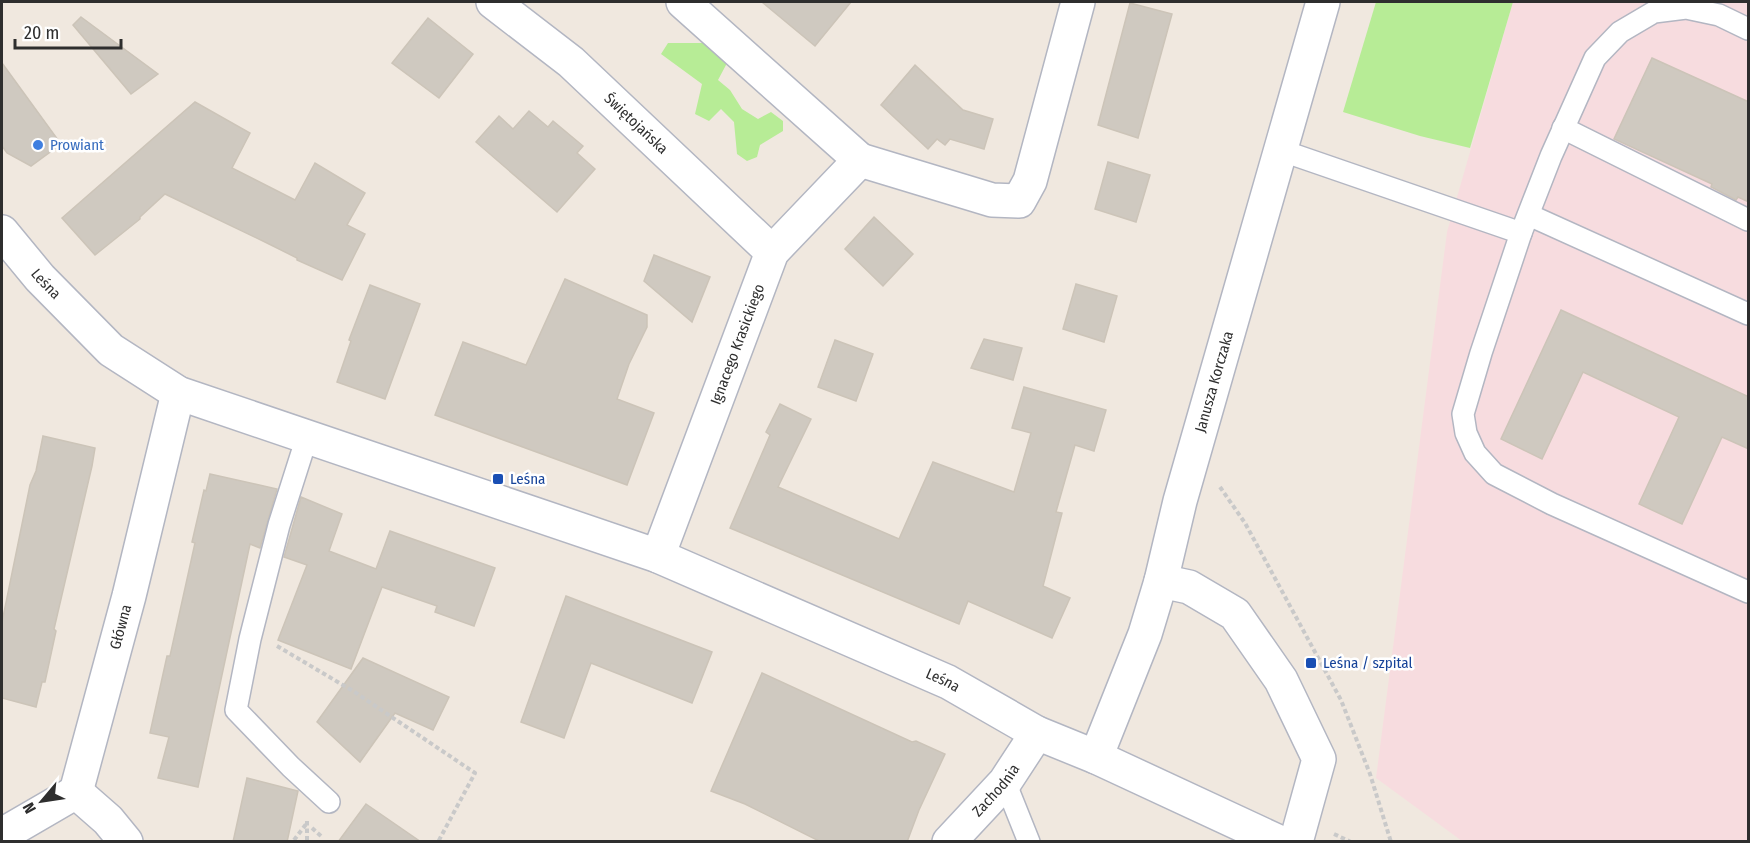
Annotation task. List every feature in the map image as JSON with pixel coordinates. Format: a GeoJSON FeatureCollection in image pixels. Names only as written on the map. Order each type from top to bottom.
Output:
{"type":"FeatureCollection","features":[{"type":"Feature","properties":{"kind":"street","name":"Świętojańska"},"geometry":{"type":"LineString","coordinates":[[493,2],[571,62],[772,252]]}},
{"type":"Feature","properties":{"kind":"street"},"geometry":{"type":"LineString","coordinates":[[683,2],[860,160],[992,200],[1018,201],[1030,181],[1078,2]]}},
{"type":"Feature","properties":{"kind":"street","name":"Janusza Korczaka"},"geometry":{"type":"LineString","coordinates":[[1096,758],[1145,634],[1161,581],[1180,501],[1323,2]]}},
{"type":"Feature","properties":{"kind":"street","name":"Ignacego Krasickiego"},"geometry":{"type":"LineString","coordinates":[[658,556],[772,252],[860,160]]}},
{"type":"Feature","properties":{"kind":"street","name":"Leśna"},"geometry":{"type":"LineString","coordinates":[[2,232],[40,278],[111,350],[178,393],[658,556],[948,682],[1037,733],[1279,842]]}},
{"type":"Feature","properties":{"kind":"street","name":"Główna"},"geometry":{"type":"LineString","coordinates":[[76,792],[129,596],[178,393]]}},
{"type":"Feature","properties":{"kind":"street"},"geometry":{"type":"LineString","coordinates":[[1161,581],[1189,586],[1235,614],[1281,680],[1319,759],[1296,842]]}},
{"type":"Feature","properties":{"kind":"street","name":"Zachodnia"},"geometry":{"type":"LineString","coordinates":[[949,842],[1005,782],[1037,733]]}},
{"type":"Feature","properties":{"kind":"street"},"geometry":{"type":"LineString","coordinates":[[2,835],[76,792],[108,820],[126,842]]}},
{"type":"Feature","properties":{"kind":"lane"},"geometry":{"type":"LineString","coordinates":[[1749,29],[1719,15],[1686,8],[1654,12],[1620,32],[1595,58],[1563,128],[1525,224],[1481,353],[1463,414],[1466,433],[1475,453],[1494,474],[1552,504],[1749,592]]}},
{"type":"Feature","properties":{"kind":"lane"},"geometry":{"type":"LineString","coordinates":[[1563,128],[1749,220]]}},
{"type":"Feature","properties":{"kind":"lane"},"geometry":{"type":"LineString","coordinates":[[1280,150],[1525,224],[1749,314]]}},
{"type":"Feature","properties":{"kind":"lane"},"geometry":{"type":"LineString","coordinates":[[307,437],[279,525],[252,633],[236,710],[291,767],[329,802]]}},
{"type":"Feature","properties":{"kind":"lane"},"geometry":{"type":"LineString","coordinates":[[1005,782],[1029,842]]}},
{"type":"Feature","properties":{"kind":"path"},"geometry":{"type":"LineString","coordinates":[[1218,485],[1245,523],[1341,700],[1370,774],[1391,842]]}},
{"type":"Feature","properties":{"kind":"path"},"geometry":{"type":"LineString","coordinates":[[252,633],[353,691],[475,773],[438,842]]}},
{"type":"Feature","properties":{"kind":"path"},"geometry":{"type":"LineString","coordinates":[[294,840],[307,823]]}},
{"type":"Feature","properties":{"kind":"shaded area"},"geometry":{"type":"Polygon","coordinates":[[[1513,2],[1748,2],[1748,841],[1462,841],[1376,778],[1447,232],[1513,2]]]}},
{"type":"Feature","properties":{"kind":"green space"},"geometry":{"type":"Polygon","coordinates":[[[1376,2],[1513,2],[1470,148],[1420,136],[1343,112],[1376,2]]]}},
{"type":"Feature","properties":{"kind":"green space"},"geometry":{"type":"Polygon","coordinates":[[[668,43],[712,43],[727,56],[726,65],[718,80],[730,90],[742,109],[758,119],[771,112],[783,121],[783,131],[760,145],[757,157],[747,161],[737,154],[734,122],[721,109],[709,121],[695,114],[702,84],[661,54],[668,43]]]}},
{"type":"Feature","properties":{"kind":"building"},"geometry":{"type":"Polygon","coordinates":[[[762,2],[851,2],[815,46],[762,2]]]}},
{"type":"Feature","properties":{"kind":"building"},"geometry":{"type":"Polygon","coordinates":[[[1130,3],[1172,14],[1138,138],[1098,125],[1130,3]]]}},
{"type":"Feature","properties":{"kind":"building"},"geometry":{"type":"Polygon","coordinates":[[[81,17],[158,74],[131,94],[73,25],[81,17]]]}},
{"type":"Feature","properties":{"kind":"building"},"geometry":{"type":"Polygon","coordinates":[[[428,18],[473,54],[439,98],[392,63],[428,18]]]}},
{"type":"Feature","properties":{"kind":"building"},"geometry":{"type":"Polygon","coordinates":[[[1652,58],[1749,102],[1749,202],[1738,197],[1736,200],[1711,187],[1712,184],[1614,139],[1652,58]]]}},
{"type":"Feature","properties":{"kind":"building"},"geometry":{"type":"Polygon","coordinates":[[[2,63],[61,144],[31,166],[7,153],[2,146],[2,63]]]}},
{"type":"Feature","properties":{"kind":"building"},"geometry":{"type":"Polygon","coordinates":[[[915,65],[963,110],[993,119],[984,149],[950,139],[945,145],[937,139],[928,149],[881,105],[915,65]]]}},
{"type":"Feature","properties":{"kind":"building"},"geometry":{"type":"Polygon","coordinates":[[[195,102],[250,133],[232,168],[295,200],[315,163],[365,193],[347,225],[365,234],[342,280],[165,194],[140,219],[95,255],[62,218],[195,102]]]}},
{"type":"Feature","properties":{"kind":"building"},"geometry":{"type":"Polygon","coordinates":[[[529,111],[548,127],[553,121],[583,146],[577,153],[595,169],[557,212],[476,142],[499,116],[513,129],[529,111]]]}},
{"type":"Feature","properties":{"kind":"building"},"geometry":{"type":"Polygon","coordinates":[[[1108,162],[1150,175],[1136,222],[1095,209],[1108,162]]]}},
{"type":"Feature","properties":{"kind":"building"},"geometry":{"type":"Polygon","coordinates":[[[874,217],[913,254],[883,286],[845,249],[874,217]]]}},
{"type":"Feature","properties":{"kind":"building"},"geometry":{"type":"Polygon","coordinates":[[[654,255],[710,277],[692,322],[644,281],[654,255]]]}},
{"type":"Feature","properties":{"kind":"building"},"geometry":{"type":"Polygon","coordinates":[[[565,279],[647,315],[647,327],[629,364],[617,399],[654,413],[627,485],[435,415],[463,342],[526,365],[565,279]]]}},
{"type":"Feature","properties":{"kind":"building"},"geometry":{"type":"Polygon","coordinates":[[[1076,284],[1117,296],[1104,342],[1063,329],[1076,284]]]}},
{"type":"Feature","properties":{"kind":"building"},"geometry":{"type":"Polygon","coordinates":[[[370,285],[420,304],[385,399],[337,382],[351,341],[349,340],[370,285]]]}},
{"type":"Feature","properties":{"kind":"building"},"geometry":{"type":"Polygon","coordinates":[[[1561,310],[1749,397],[1749,449],[1722,437],[1682,524],[1639,504],[1679,417],[1583,372],[1542,459],[1501,439],[1561,310]]]}},
{"type":"Feature","properties":{"kind":"building"},"geometry":{"type":"Polygon","coordinates":[[[984,339],[1022,348],[1013,380],[971,368],[984,339]]]}},
{"type":"Feature","properties":{"kind":"building"},"geometry":{"type":"Polygon","coordinates":[[[835,340],[873,354],[856,401],[818,387],[835,340]]]}},
{"type":"Feature","properties":{"kind":"building"},"geometry":{"type":"Polygon","coordinates":[[[1024,387],[1106,410],[1094,451],[1075,445],[1056,512],[1062,513],[1043,586],[1070,598],[1052,638],[968,601],[959,624],[730,528],[770,435],[766,432],[780,404],[811,419],[778,487],[899,539],[933,462],[1014,492],[1031,433],[1012,428],[1024,387]]]}},
{"type":"Feature","properties":{"kind":"building"},"geometry":{"type":"Polygon","coordinates":[[[43,436],[95,448],[54,629],[56,631],[45,682],[42,682],[36,707],[2,698],[2,622],[30,485],[36,471],[43,436]]]}},
{"type":"Feature","properties":{"kind":"building"},"geometry":{"type":"Polygon","coordinates":[[[210,474],[277,489],[260,548],[250,544],[198,787],[158,778],[169,737],[150,733],[167,656],[170,656],[195,543],[192,542],[204,490],[206,491],[210,474]]]}},
{"type":"Feature","properties":{"kind":"building"},"geometry":{"type":"Polygon","coordinates":[[[301,497],[342,514],[329,551],[376,569],[390,531],[495,568],[474,626],[435,612],[437,606],[382,587],[351,669],[278,640],[307,565],[284,557],[301,497]]]}},
{"type":"Feature","properties":{"kind":"building"},"geometry":{"type":"Polygon","coordinates":[[[566,596],[712,652],[692,703],[591,663],[564,738],[521,722],[566,596]]]}},
{"type":"Feature","properties":{"kind":"building"},"geometry":{"type":"Polygon","coordinates":[[[363,658],[449,697],[433,730],[395,713],[360,762],[317,722],[363,658]]]}},
{"type":"Feature","properties":{"kind":"building"},"geometry":{"type":"Polygon","coordinates":[[[762,673],[912,742],[916,741],[945,754],[907,842],[821,842],[745,804],[711,791],[762,673]]]}},
{"type":"Feature","properties":{"kind":"building"},"geometry":{"type":"Polygon","coordinates":[[[247,778],[298,791],[287,842],[233,842],[247,778]]]}},
{"type":"Feature","properties":{"kind":"building"},"geometry":{"type":"Polygon","coordinates":[[[366,804],[421,842],[338,842],[366,804]]]}},
{"type":"Feature","properties":{"kind":"place","name":"Prowiant"},"geometry":{"type":"Point","coordinates":[38,145]}},
{"type":"Feature","properties":{"kind":"place","name":"Leśna"},"geometry":{"type":"Point","coordinates":[498,479]}},
{"type":"Feature","properties":{"kind":"place","name":"Leśna / szpital"},"geometry":{"type":"Point","coordinates":[1311,663]}}]}
